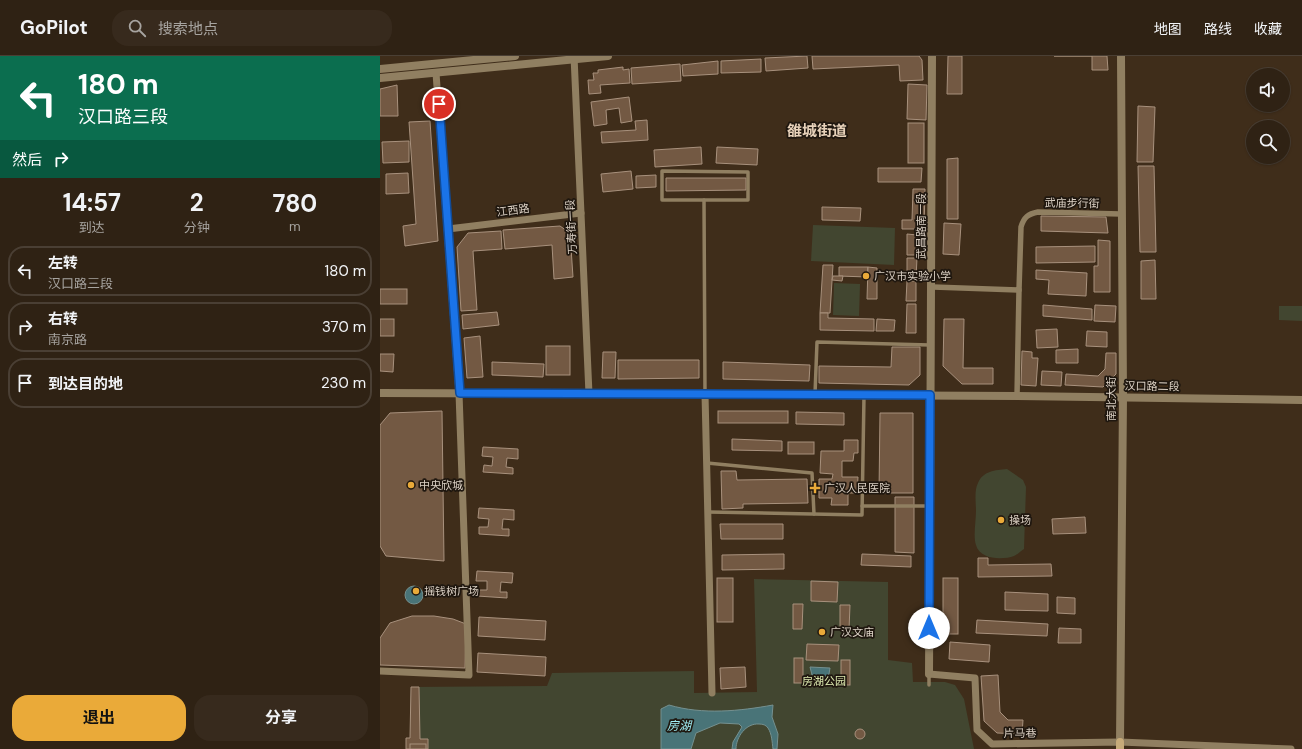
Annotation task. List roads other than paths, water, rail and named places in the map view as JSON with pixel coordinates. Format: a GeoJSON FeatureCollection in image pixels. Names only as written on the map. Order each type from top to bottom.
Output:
{"type":"FeatureCollection","features":[{"type":"Feature","properties":{"kind":"street"},"geometry":{"type":"LineString","coordinates":[[380,68],[453,59],[515,56]]}},
{"type":"Feature","properties":{"kind":"street"},"geometry":{"type":"LineString","coordinates":[[380,78],[574,57],[608,56]]}},
{"type":"Feature","properties":{"kind":"street","name":"武昌路南一段"},"geometry":{"type":"LineString","coordinates":[[929,674],[930,395],[933,287],[932,56]]}},
{"type":"Feature","properties":{"kind":"street","name":"南北大街"},"geometry":{"type":"LineString","coordinates":[[1120,746],[1122,397],[1121,56]]}},
{"type":"Feature","properties":{"kind":"street","name":"万寿街一段"},"geometry":{"type":"LineString","coordinates":[[574,57],[589,394]]}},
{"type":"Feature","properties":{"kind":"street"},"geometry":{"type":"LineString","coordinates":[[380,671],[469,675],[460,393],[436,73]]}},
{"type":"Feature","properties":{"kind":"street","name":"江西路"},"geometry":{"type":"LineString","coordinates":[[448,229],[581,212]]}},
{"type":"Feature","properties":{"kind":"street","name":"武庙步行街"},"geometry":{"type":"LineString","coordinates":[[1017,396],[1021,226],[1023,219],[1029,214],[1038,212],[1121,214]]}},
{"type":"Feature","properties":{"kind":"street"},"geometry":{"type":"LineString","coordinates":[[933,287],[1019,290]]}},
{"type":"Feature","properties":{"kind":"street","name":"汉口路二段"},"geometry":{"type":"LineString","coordinates":[[380,393],[930,395],[1302,400]]}},
{"type":"Feature","properties":{"kind":"street"},"geometry":{"type":"LineString","coordinates":[[705,394],[712,693]]}},
{"type":"Feature","properties":{"kind":"street","name":"片马巷"},"geometry":{"type":"LineString","coordinates":[[929,674],[975,678],[977,730],[992,744],[1120,746]]}},
{"type":"Feature","properties":{"kind":"street"},"geometry":{"type":"LineString","coordinates":[[1120,746],[1292,749]]}},
{"type":"Feature","properties":{"kind":"lane"},"geometry":{"type":"LineString","coordinates":[[662,171],[748,172],[748,200],[704,200],[662,200],[662,171]]}},
{"type":"Feature","properties":{"kind":"lane"},"geometry":{"type":"LineString","coordinates":[[704,200],[705,394]]}},
{"type":"Feature","properties":{"kind":"lane"},"geometry":{"type":"LineString","coordinates":[[815,395],[817,342],[931,345]]}},
{"type":"Feature","properties":{"kind":"lane"},"geometry":{"type":"LineString","coordinates":[[708,512],[862,515],[864,395]]}},
{"type":"Feature","properties":{"kind":"lane"},"geometry":{"type":"LineString","coordinates":[[707,463],[812,473],[814,514]]}},
{"type":"Feature","properties":{"kind":"lane"},"geometry":{"type":"LineString","coordinates":[[862,506],[929,506]]}},
{"type":"Feature","properties":{"kind":"lane"},"geometry":{"type":"LineString","coordinates":[[929,674],[929,685]]}},
{"type":"Feature","properties":{"kind":"water"},"geometry":{"type":"Polygon","coordinates":[[[414,586],[420,589],[423,595],[420,601],[414,604],[408,601],[405,595],[408,589],[414,586]]]}},
{"type":"Feature","properties":{"kind":"water"},"geometry":{"type":"Polygon","coordinates":[[[810,667],[830,668],[829,674],[824,678],[819,679],[812,675],[810,667]]]}},
{"type":"Feature","properties":{"kind":"water","name":"房湖"},"geometry":{"type":"Polygon","coordinates":[[[669,705],[695,710],[721,711],[773,705],[772,717],[778,734],[777,749],[773,749],[771,735],[768,728],[764,725],[754,724],[746,728],[736,744],[736,749],[732,749],[733,742],[742,727],[739,724],[720,723],[696,733],[691,749],[661,749],[661,709],[669,705]]]}},
{"type":"Feature","properties":{"kind":"place","name":"广汉市实验小学"},"geometry":{"type":"Point","coordinates":[866,276]}},
{"type":"Feature","properties":{"kind":"place","name":"中央欣城"},"geometry":{"type":"Point","coordinates":[411,485]}},
{"type":"Feature","properties":{"kind":"place","name":"广汉人民医院"},"geometry":{"type":"Point","coordinates":[815,488]}},
{"type":"Feature","properties":{"kind":"place","name":"操场"},"geometry":{"type":"Point","coordinates":[1001,520]}},
{"type":"Feature","properties":{"kind":"place","name":"摇钱树广场"},"geometry":{"type":"Point","coordinates":[416,591]}},
{"type":"Feature","properties":{"kind":"place","name":"广汉文庙"},"geometry":{"type":"Point","coordinates":[822,632]}},
{"type":"Feature","properties":{"kind":"district","name":"雒城街道"},"geometry":{"type":"Point","coordinates":[817,131]}},
{"type":"Feature","properties":{"kind":"park label","name":"房湖公园"},"geometry":{"type":"Point","coordinates":[824,681]}}]}
